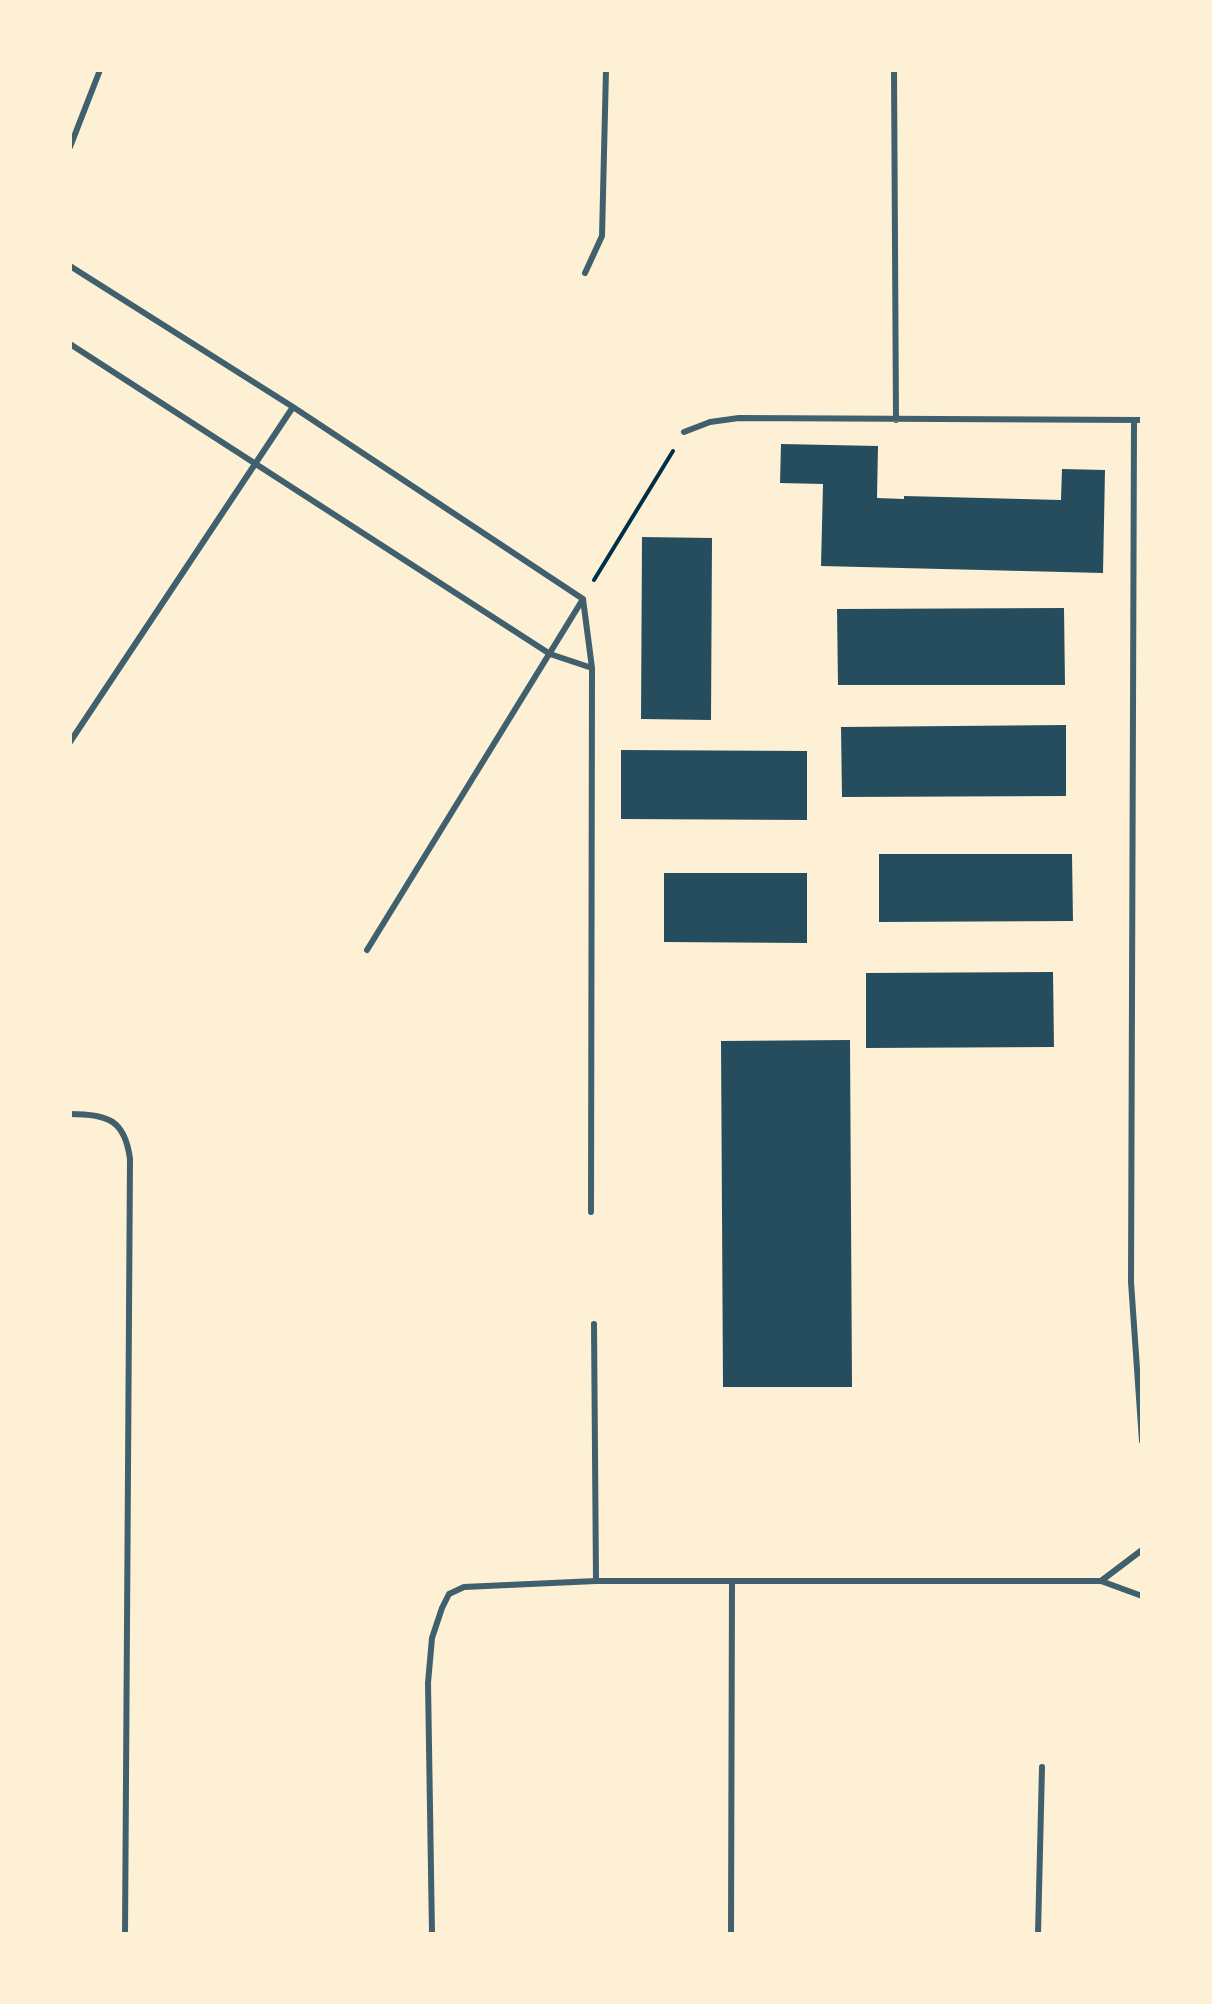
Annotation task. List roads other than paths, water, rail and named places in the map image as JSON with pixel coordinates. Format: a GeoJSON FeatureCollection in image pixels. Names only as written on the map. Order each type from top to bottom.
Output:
{"type":"FeatureCollection","features":[{"type":"Feature","properties":{"kind":"street"},"geometry":{"type":"LineString","coordinates":[[70,147],[100,70]]}},
{"type":"Feature","properties":{"kind":"street"},"geometry":{"type":"LineString","coordinates":[[585,273],[602,236],[606,70]]}},
{"type":"Feature","properties":{"kind":"street"},"geometry":{"type":"LineString","coordinates":[[894,70],[896,420]]}},
{"type":"Feature","properties":{"kind":"street"},"geometry":{"type":"LineString","coordinates":[[70,266],[293,407],[583,599],[592,668],[591,1212]]}},
{"type":"Feature","properties":{"kind":"street"},"geometry":{"type":"LineString","coordinates":[[70,344],[550,654],[592,668]]}},
{"type":"Feature","properties":{"kind":"street"},"geometry":{"type":"LineString","coordinates":[[71,740],[293,407]]}},
{"type":"Feature","properties":{"kind":"street"},"geometry":{"type":"LineString","coordinates":[[684,432],[710,422],[739,418],[1142,420]]}},
{"type":"Feature","properties":{"kind":"street"},"geometry":{"type":"LineString","coordinates":[[1134,420],[1131,1282],[1142,1441]]}},
{"type":"Feature","properties":{"kind":"street"},"geometry":{"type":"LineString","coordinates":[[368,950],[583,599]]}},
{"type":"Feature","properties":{"kind":"street"},"geometry":{"type":"LineString","coordinates":[[70,1114],[102,1116],[122,1130],[128,1142],[130,1159],[125,1934]]}},
{"type":"Feature","properties":{"kind":"street"},"geometry":{"type":"LineString","coordinates":[[594,1324],[596,1581]]}},
{"type":"Feature","properties":{"kind":"street"},"geometry":{"type":"LineString","coordinates":[[1101,1581],[1142,1550]]}},
{"type":"Feature","properties":{"kind":"street"},"geometry":{"type":"LineString","coordinates":[[432,1934],[428,1683],[432,1638],[442,1608],[450,1594],[464,1587],[596,1581],[1101,1581],[1142,1596]]}},
{"type":"Feature","properties":{"kind":"street"},"geometry":{"type":"LineString","coordinates":[[731,1934],[732,1581]]}},
{"type":"Feature","properties":{"kind":"street"},"geometry":{"type":"LineString","coordinates":[[1038,1934],[1042,1767]]}}]}
